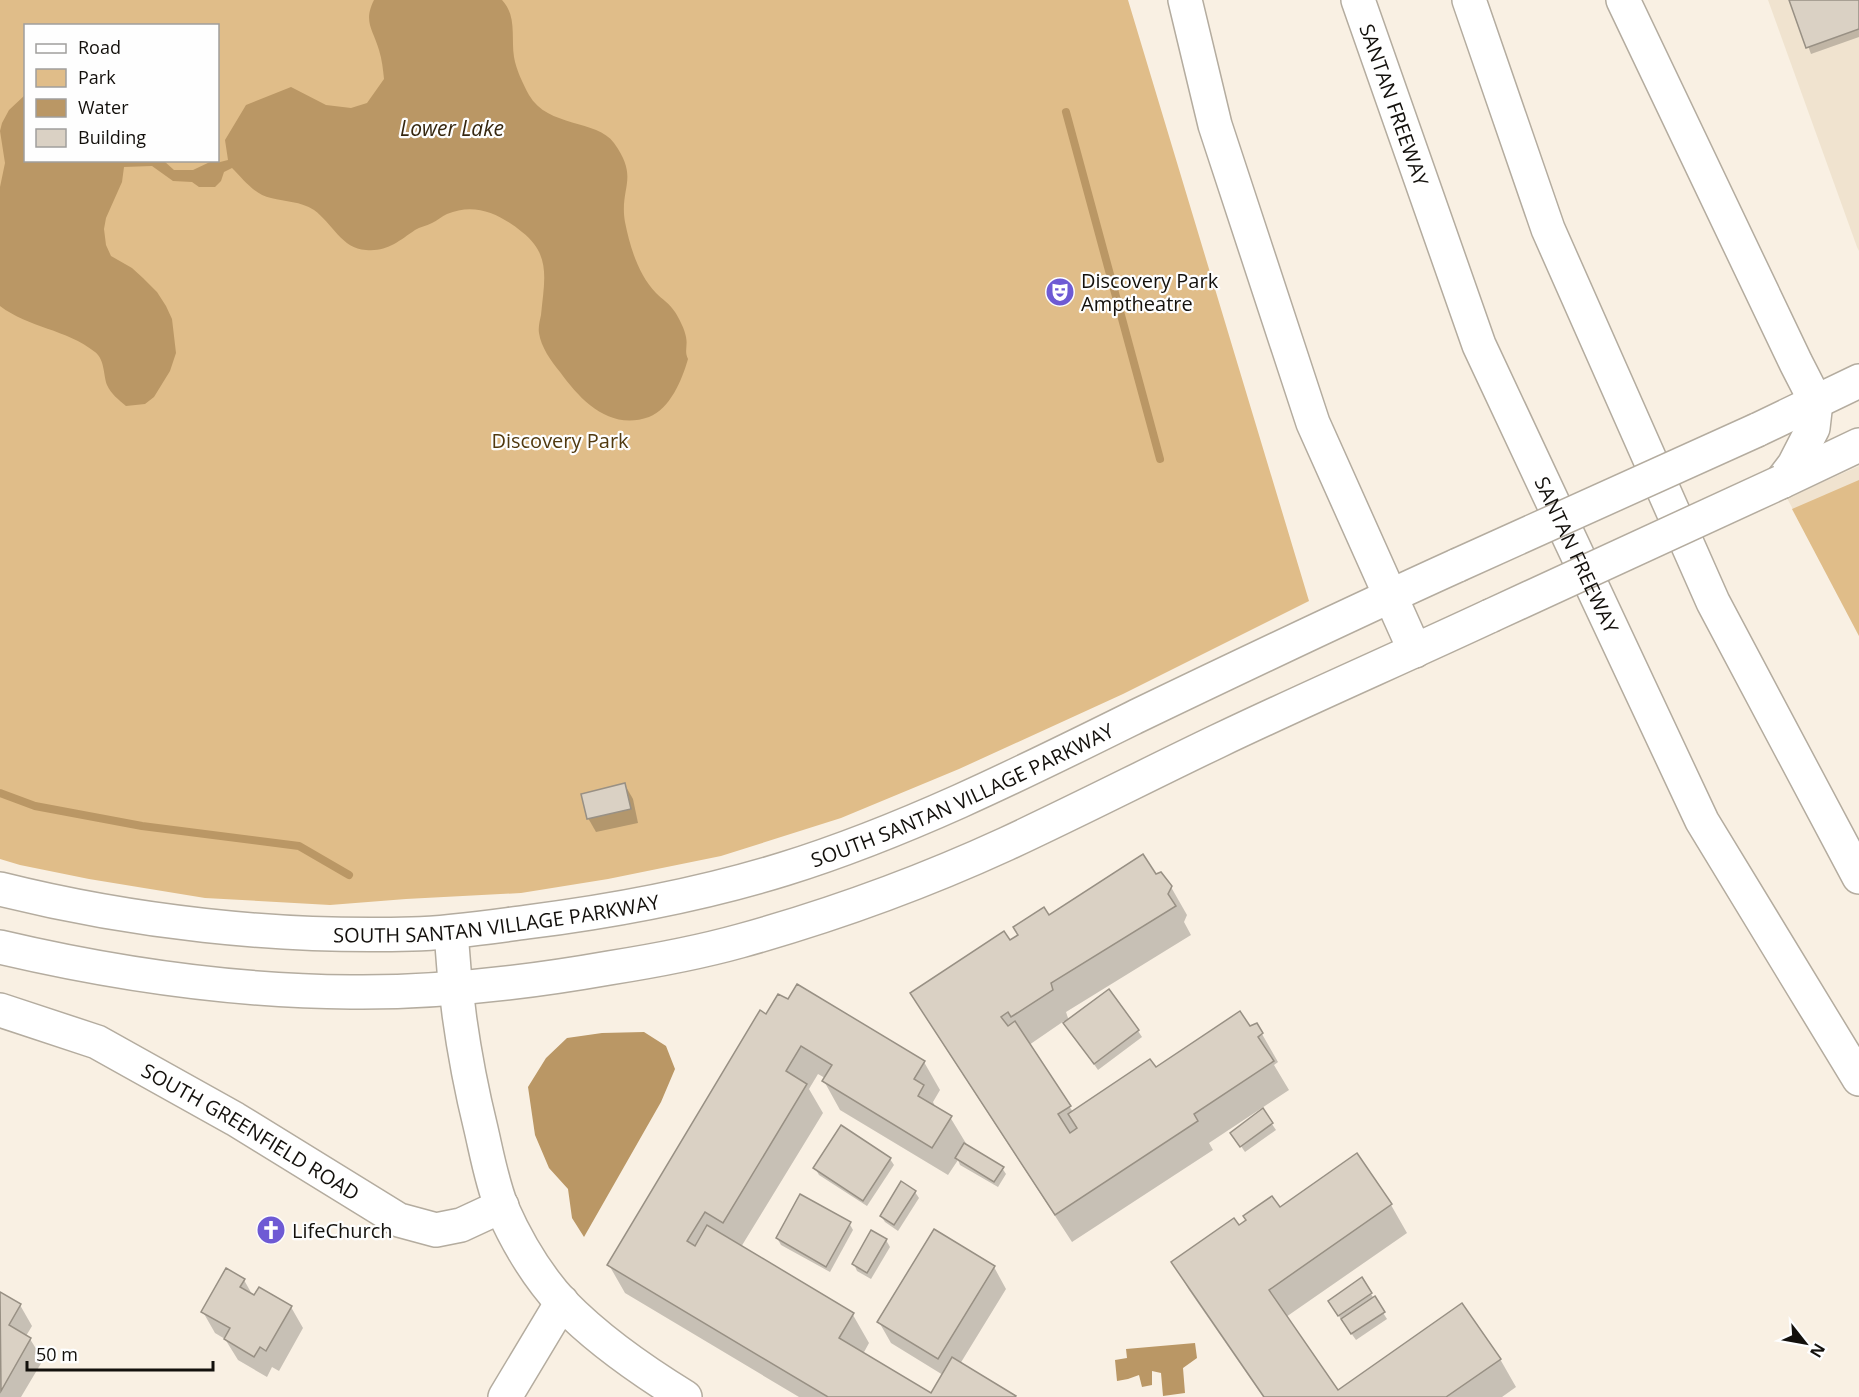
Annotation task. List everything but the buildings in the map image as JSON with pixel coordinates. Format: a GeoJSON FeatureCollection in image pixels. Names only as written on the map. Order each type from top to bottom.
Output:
{"type":"FeatureCollection","features":[{"type":"Feature","properties":{"kind":"main road"},"geometry":{"type":"LineString","coordinates":[[1185,0],[1215,125],[1313,423],[1415,651]]}},
{"type":"Feature","properties":{"kind":"main road","name":"SANTAN FREEWAY"},"geometry":{"type":"LineString","coordinates":[[1358,0],[1479,345],[1702,821],[1859,1079]]}},
{"type":"Feature","properties":{"kind":"main road"},"geometry":{"type":"LineString","coordinates":[[1469,0],[1548,229],[1703,580],[1859,877]]}},
{"type":"Feature","properties":{"kind":"main road"},"geometry":{"type":"LineString","coordinates":[[1623,0],[1816,402],[1813,428],[1799,456],[1781,482]]}},
{"type":"Feature","properties":{"kind":"main road","name":"SOUTH SANTAN VILLAGE PARKWAY"},"geometry":{"type":"LineString","coordinates":[[0,889],[192,925],[343,934],[410,934],[451,932],[578,915],[717,888],[785,868],[882,834],[1040,764],[1390,596],[1757,430],[1859,381]]}},
{"type":"Feature","properties":{"kind":"main road"},"geometry":{"type":"LineString","coordinates":[[0,947],[123,972],[208,983],[352,992],[454,989],[555,977],[655,960],[739,942],[854,905],[1004,845],[1220,740],[1859,445]]}},
{"type":"Feature","properties":{"kind":"main road"},"geometry":{"type":"LineString","coordinates":[[451,932],[454,989],[475,1107],[502,1206],[518,1240],[562,1302],[599,1338],[626,1359],[686,1397]]}},
{"type":"Feature","properties":{"kind":"main road","name":"SOUTH GREENFIELD ROAD"},"geometry":{"type":"LineString","coordinates":[[0,1010],[97,1042],[235,1119],[399,1220],[436,1230],[461,1225],[502,1206]]}},
{"type":"Feature","properties":{"kind":"main road"},"geometry":{"type":"LineString","coordinates":[[505,1397],[562,1302]]}},
{"type":"Feature","properties":{"kind":"shaded area"},"geometry":{"type":"Polygon","coordinates":[[[1768,0],[1859,0],[1859,251],[1857,247],[1768,0]]]}},
{"type":"Feature","properties":{"kind":"shaded area"},"geometry":{"type":"Polygon","coordinates":[[[1859,466],[1859,636],[1787,498],[1859,466]]]}},
{"type":"Feature","properties":{"kind":"green space","name":"Discovery Park"},"geometry":{"type":"Polygon","coordinates":[[[0,0],[1128,0],[1309,601],[1123,694],[959,769],[841,818],[721,856],[608,879],[521,893],[330,905],[205,898],[20,865],[0,859],[0,0]]]}},
{"type":"Feature","properties":{"kind":"green space"},"geometry":{"type":"Polygon","coordinates":[[[1859,480],[1859,636],[1792,509],[1859,480]]]}},
{"type":"Feature","properties":{"kind":"water","name":"Lower Lake"},"geometry":{"type":"Polygon","coordinates":[[[374,0],[502,0],[512,20],[516,66],[529,95],[537,106],[560,118],[596,130],[606,135],[614,143],[626,166],[625,222],[636,260],[650,286],[675,312],[686,337],[688,359],[674,393],[663,408],[649,417],[635,420],[609,417],[587,403],[568,383],[550,359],[540,338],[544,280],[542,260],[532,241],[505,220],[487,212],[467,209],[447,214],[387,247],[373,250],[358,249],[344,240],[314,210],[260,194],[232,168],[224,172],[221,181],[215,187],[199,187],[192,182],[173,181],[152,166],[124,167],[122,182],[106,218],[104,229],[106,245],[111,256],[132,268],[157,292],[172,319],[176,353],[170,371],[154,397],[145,404],[126,406],[115,397],[107,385],[101,359],[84,344],[23,319],[0,306],[0,187],[5,163],[0,131],[9,110],[24,96],[24,162],[165,162],[174,170],[193,170],[210,162],[228,160],[225,140],[246,105],[291,87],[326,105],[351,108],[367,103],[384,79],[380,54],[369,20],[374,0]]]}},
{"type":"Feature","properties":{"kind":"water"},"geometry":{"type":"Polygon","coordinates":[[[644,1032],[666,1046],[675,1069],[661,1102],[584,1237],[572,1218],[568,1189],[549,1168],[535,1135],[528,1087],[546,1058],[567,1038],[602,1033],[644,1032]]]}},
{"type":"Feature","properties":{"kind":"water"},"geometry":{"type":"Polygon","coordinates":[[[1195,1343],[1197,1358],[1183,1368],[1185,1393],[1163,1396],[1161,1373],[1152,1371],[1152,1385],[1142,1387],[1139,1375],[1117,1381],[1115,1360],[1127,1358],[1126,1349],[1195,1343]]]}},
{"type":"Feature","properties":{"kind":"waterway"},"geometry":{"type":"LineString","coordinates":[[1066,112],[1160,459]]}},
{"type":"Feature","properties":{"kind":"waterway"},"geometry":{"type":"LineString","coordinates":[[0,793],[35,806],[142,826],[299,846],[349,875]]}},
{"type":"Feature","properties":{"kind":"place","name":"Discovery Park Amptheatre"},"geometry":{"type":"Point","coordinates":[1060,292]}},
{"type":"Feature","properties":{"kind":"place","name":"LifeChurch"},"geometry":{"type":"Point","coordinates":[271,1230]}}]}
